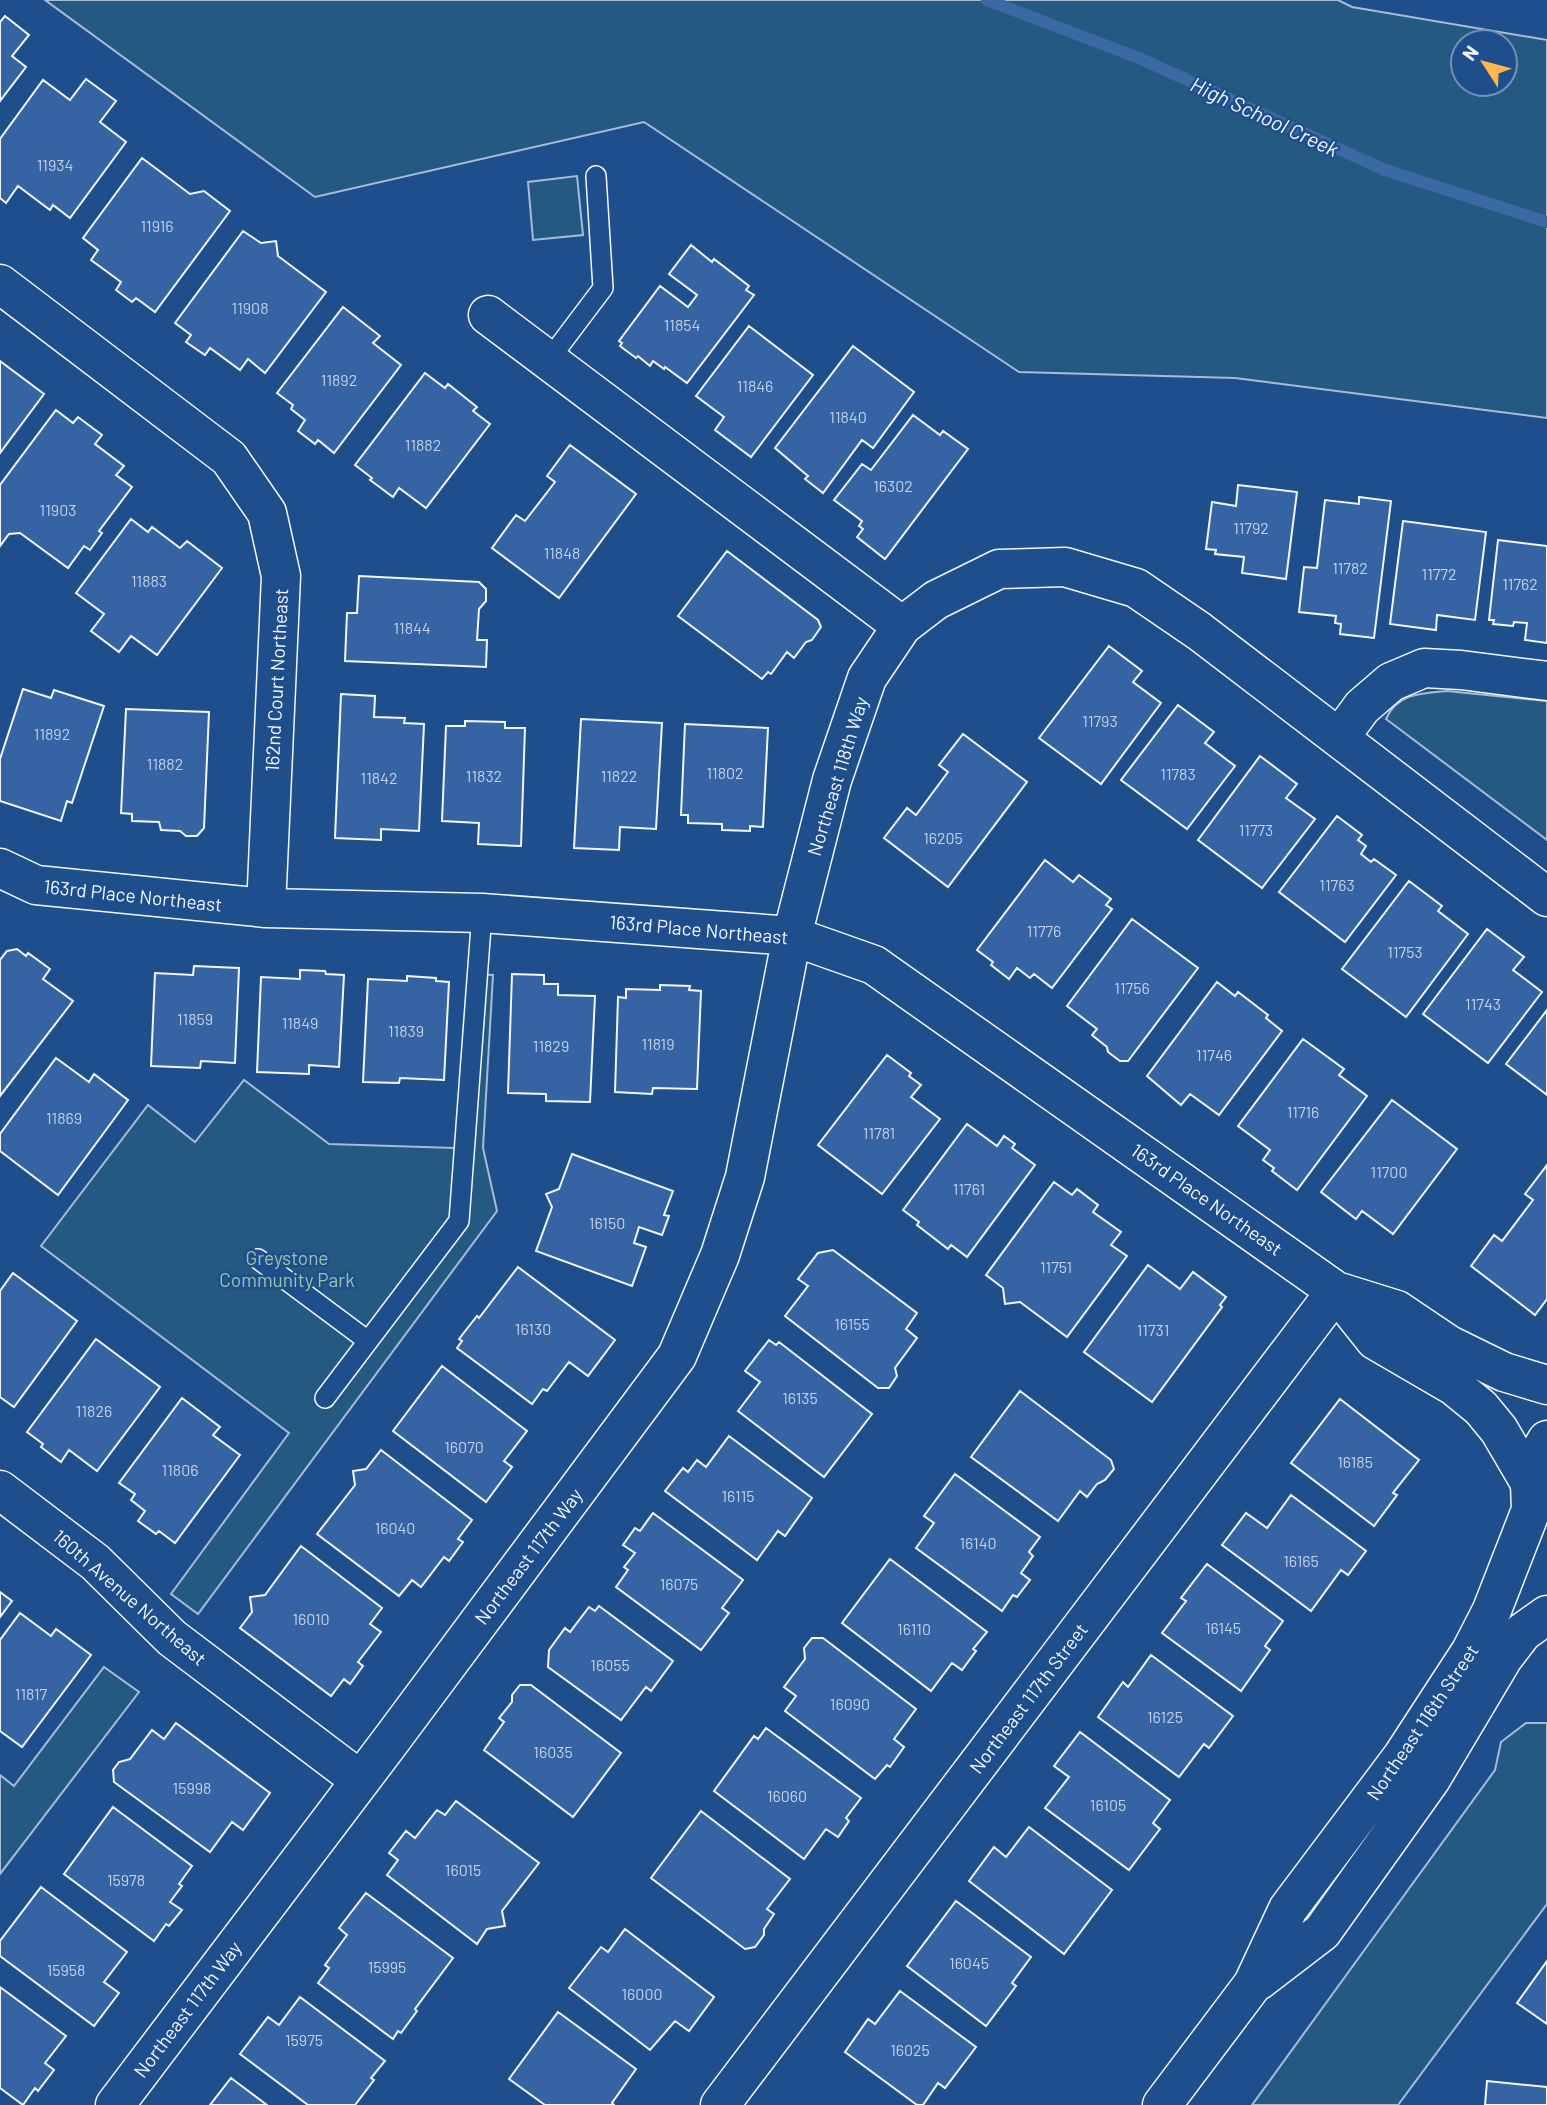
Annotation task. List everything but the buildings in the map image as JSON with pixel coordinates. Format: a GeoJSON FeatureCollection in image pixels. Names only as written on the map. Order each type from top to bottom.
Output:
{"type":"FeatureCollection","features":[{"type":"Feature","properties":{"kind":"street","name":"162nd Court Northeast"},"geometry":{"type":"LineString","coordinates":[[0,284],[229,457],[267,513],[281,576],[266,908]]}},
{"type":"Feature","properties":{"kind":"street"},"geometry":{"type":"LineString","coordinates":[[488,316],[902,626],[936,600],[999,569],[1065,567],[1136,588],[1199,631],[1340,737],[1547,897]]}},
{"type":"Feature","properties":{"kind":"street","name":"Northeast 118th Way"},"geometry":{"type":"LineString","coordinates":[[792,936],[832,780],[867,678],[902,626]]}},
{"type":"Feature","properties":{"kind":"street"},"geometry":{"type":"LineString","coordinates":[[1340,737],[1362,707],[1391,682],[1424,668],[1547,681]]}},
{"type":"Feature","properties":{"kind":"street","name":"163rd Place Northeast"},"geometry":{"type":"LineString","coordinates":[[0,869],[36,885],[266,908],[482,914],[792,936],[874,965],[1336,1291],[1375,1340],[1454,1386],[1481,1408],[1499,1430],[1530,1496],[1540,1536],[1547,1547]]}},
{"type":"Feature","properties":{"kind":"street","name":"Northeast 117th Way"},"geometry":{"type":"LineString","coordinates":[[115,2105],[677,1356],[720,1255],[745,1177],[792,936]]}},
{"type":"Feature","properties":{"kind":"street","name":"163rd Place Northeast"},"geometry":{"type":"LineString","coordinates":[[1336,1291],[1397,1310],[1449,1345],[1504,1372],[1547,1385]]}},
{"type":"Feature","properties":{"kind":"street","name":"Northeast 117th Street"},"geometry":{"type":"LineString","coordinates":[[720,2105],[1336,1291]]}},
{"type":"Feature","properties":{"kind":"street","name":"Northeast 116th Street"},"geometry":{"type":"LineString","coordinates":[[1162,2105],[1253,1984],[1288,1909],[1402,1757],[1471,1651],[1492,1610],[1530,1496],[1536,1459],[1547,1440]]}},
{"type":"Feature","properties":{"kind":"street","name":"160th Avenue Northeast"},"geometry":{"type":"LineString","coordinates":[[0,1490],[95,1562],[172,1638],[360,1780]]}},
{"type":"Feature","properties":{"kind":"street","name":"Northeast 116th Street"},"geometry":{"type":"LineString","coordinates":[[1253,1984],[1322,1932],[1431,1779],[1503,1658],[1523,1633],[1547,1615]]}},
{"type":"Feature","properties":{"kind":"lane"},"geometry":{"type":"LineString","coordinates":[[548,360],[603,288],[596,176]]}},
{"type":"Feature","properties":{"kind":"lane"},"geometry":{"type":"LineString","coordinates":[[324,1398],[459,1221],[482,914]]}},
{"type":"Feature","properties":{"kind":"lane"},"geometry":{"type":"LineString","coordinates":[[258,1259],[368,1341]]}},
{"type":"Feature","properties":{"kind":"green space"},"geometry":{"type":"Polygon","coordinates":[[[45,0],[1338,0],[1352,7],[1476,28],[1449,28],[1449,98],[1519,98],[1519,35],[1547,40],[1547,418],[1235,378],[1019,372],[644,122],[315,197],[45,0]]]}},
{"type":"Feature","properties":{"kind":"green space"},"geometry":{"type":"Polygon","coordinates":[[[577,176],[583,235],[533,240],[528,182],[577,176]]]}},
{"type":"Feature","properties":{"kind":"green space"},"geometry":{"type":"Polygon","coordinates":[[[1447,691],[1547,701],[1547,840],[1386,719],[1391,710],[1404,699],[1447,691]]]}},
{"type":"Feature","properties":{"kind":"green space","name":"Greystone Community Park"},"geometry":{"type":"Polygon","coordinates":[[[471,974],[493,975],[483,1148],[497,1211],[198,1614],[171,1594],[289,1433],[41,1246],[148,1105],[195,1142],[244,1080],[329,1144],[455,1148],[471,974]]]}},
{"type":"Feature","properties":{"kind":"green space"},"geometry":{"type":"Polygon","coordinates":[[[104,1667],[139,1692],[0,1874],[0,1775],[14,1786],[104,1667]]]}},
{"type":"Feature","properties":{"kind":"green space"},"geometry":{"type":"Polygon","coordinates":[[[1526,1723],[1547,1723],[1547,1904],[1398,2105],[1252,2105],[1495,1770],[1501,1742],[1526,1723]]]}},
{"type":"Feature","properties":{"kind":"waterway","name":"High School Creek"},"geometry":{"type":"LineString","coordinates":[[987,0],[1139,58],[1385,170],[1547,222]]}}]}
